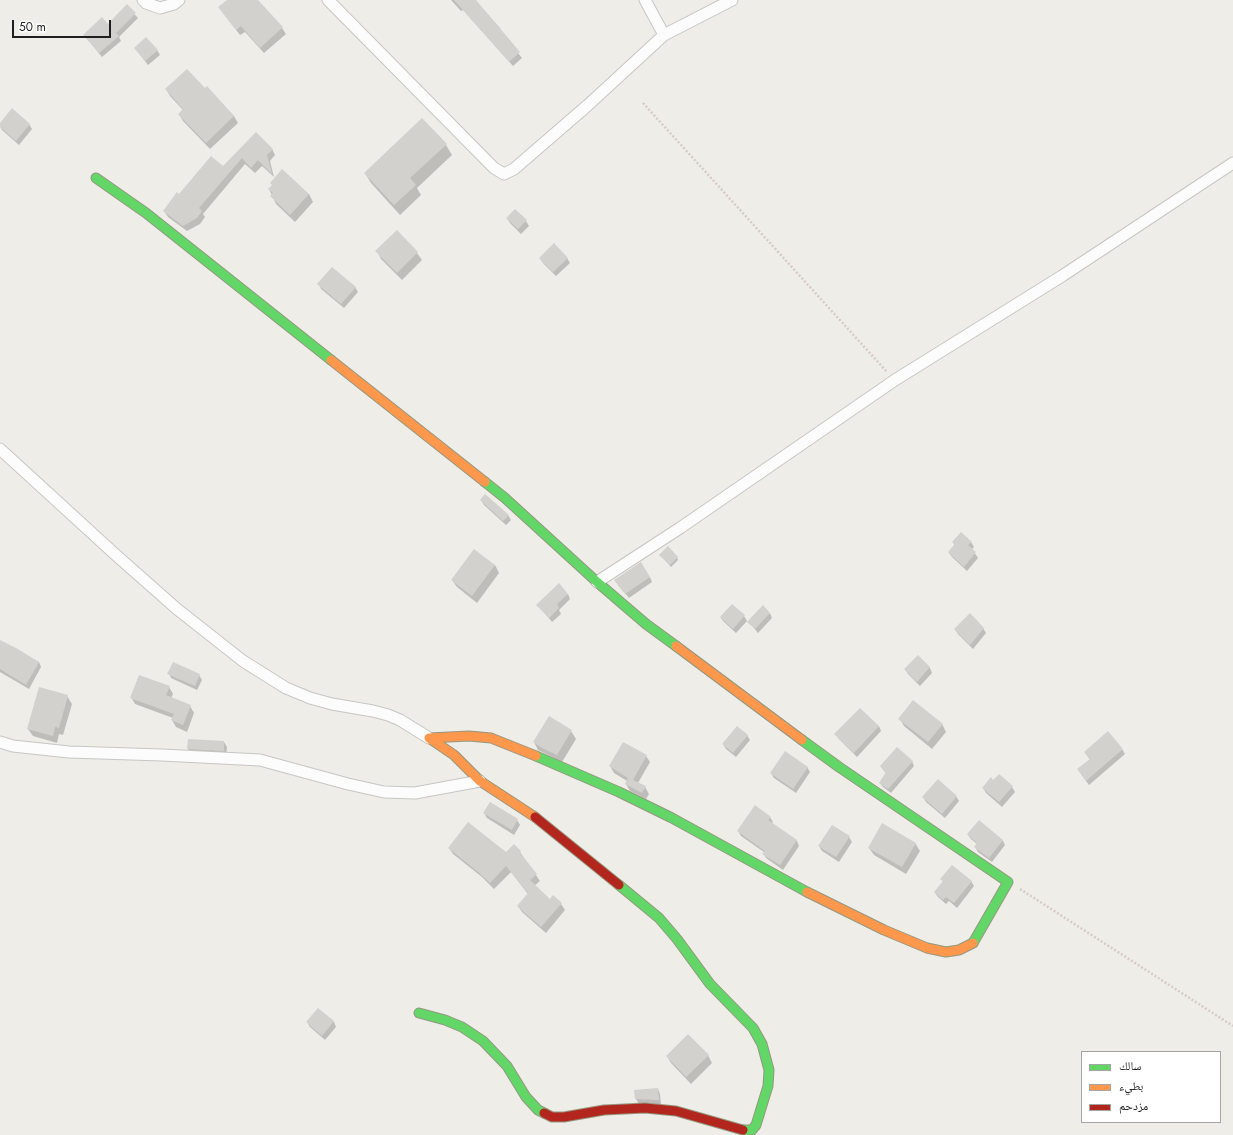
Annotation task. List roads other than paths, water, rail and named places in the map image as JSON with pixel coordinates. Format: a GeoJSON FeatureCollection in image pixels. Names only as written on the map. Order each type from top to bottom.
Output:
{"type":"FeatureCollection","features":[{"type":"Feature","properties":{"kind":"street"},"geometry":{"type":"LineString","coordinates":[[143,0],[146,3],[160,8],[174,4],[180,0]]}},
{"type":"Feature","properties":{"kind":"street"},"geometry":{"type":"LineString","coordinates":[[328,0],[494,168],[504,174],[514,169],[588,105],[664,35],[732,0]]}},
{"type":"Feature","properties":{"kind":"street"},"geometry":{"type":"LineString","coordinates":[[645,0],[664,35]]}},
{"type":"Feature","properties":{"kind":"street"},"geometry":{"type":"LineString","coordinates":[[597,582],[680,528],[895,380],[1062,276],[1233,163]]}},
{"type":"Feature","properties":{"kind":"street"},"geometry":{"type":"LineString","coordinates":[[96,178],[146,213],[487,483],[646,624],[839,767],[1008,882],[972,944],[959,950],[946,952],[927,948],[884,930],[817,897],[672,818],[619,792],[517,747],[491,738],[479,736],[429,738]]}},
{"type":"Feature","properties":{"kind":"street"},"geometry":{"type":"LineString","coordinates":[[0,449],[116,556],[177,609],[243,661],[286,688],[310,698],[332,704],[373,711],[400,720],[454,755],[480,781],[538,819],[659,918],[677,939],[710,984],[752,1028],[762,1044],[766,1056],[769,1070],[768,1086],[756,1125],[747,1133],[676,1111],[645,1108],[604,1110],[564,1117],[552,1117],[538,1110],[526,1097],[506,1066],[483,1041],[462,1027],[445,1020],[419,1013]]}},
{"type":"Feature","properties":{"kind":"street"},"geometry":{"type":"LineString","coordinates":[[0,742],[13,746],[69,752],[260,760],[348,784],[384,792],[416,793],[480,781]]}}]}
